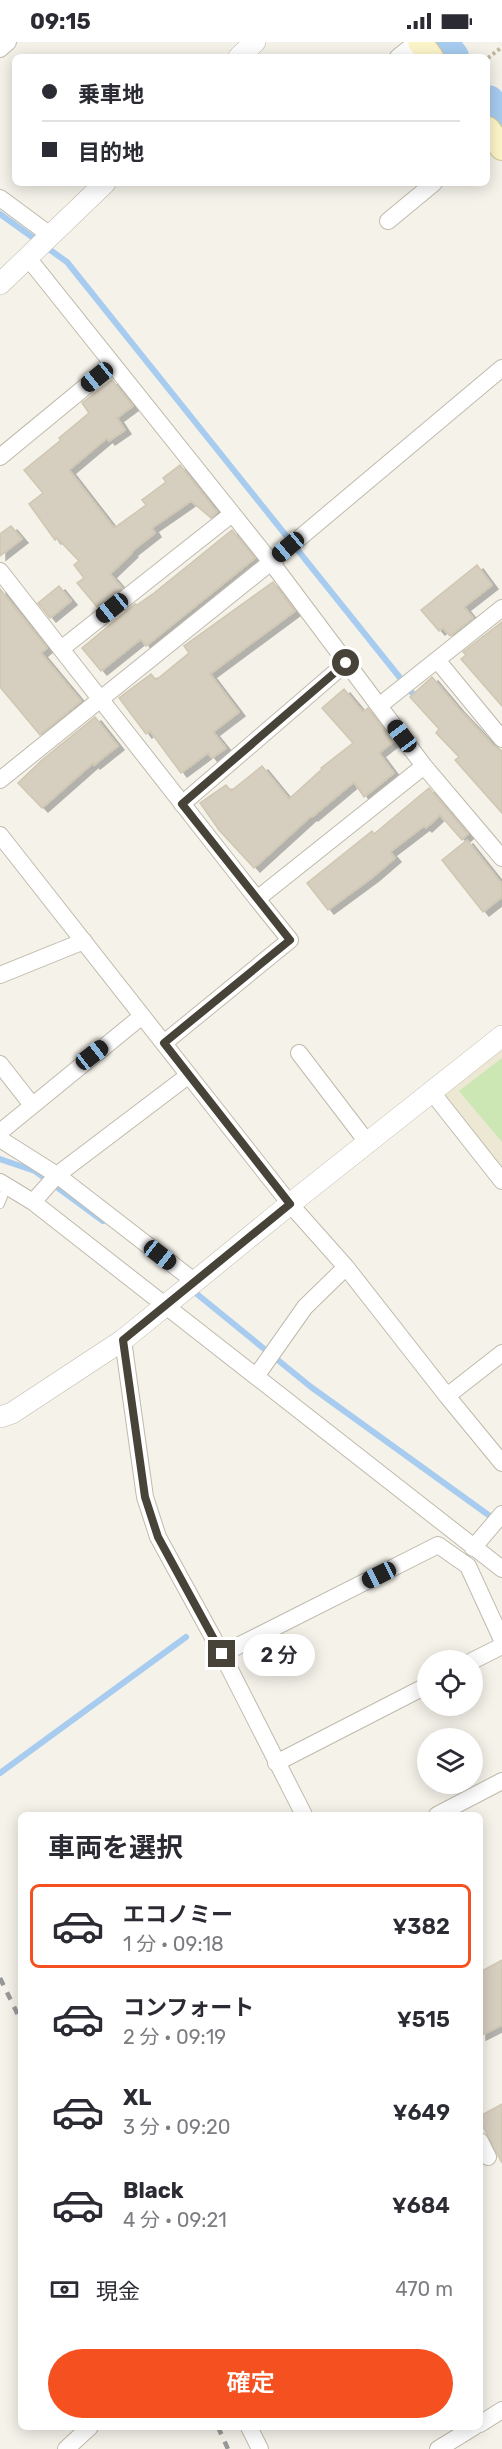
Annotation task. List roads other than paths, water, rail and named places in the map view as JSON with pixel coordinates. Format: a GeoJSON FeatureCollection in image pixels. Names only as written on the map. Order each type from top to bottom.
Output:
{"type":"FeatureCollection","features":[{"type":"Feature","properties":{"kind":"main road"},"geometry":{"type":"LineString","coordinates":[[418,42],[428,54]]}},
{"type":"Feature","properties":{"kind":"street"},"geometry":{"type":"LineString","coordinates":[[0,49],[8,42]]}},
{"type":"Feature","properties":{"kind":"street"},"geometry":{"type":"LineString","coordinates":[[242,54],[255,42]]}},
{"type":"Feature","properties":{"kind":"street"},"geometry":{"type":"LineString","coordinates":[[402,54],[418,42]]}},
{"type":"Feature","properties":{"kind":"street"},"geometry":{"type":"LineString","coordinates":[[0,284],[102,186]]}},
{"type":"Feature","properties":{"kind":"street"},"geometry":{"type":"LineString","coordinates":[[388,221],[430,186]]}},
{"type":"Feature","properties":{"kind":"street"},"geometry":{"type":"LineString","coordinates":[[0,198],[50,235]]}},
{"type":"Feature","properties":{"kind":"street"},"geometry":{"type":"LineString","coordinates":[[28,258],[271,562],[424,766],[502,858]]}},
{"type":"Feature","properties":{"kind":"street"},"geometry":{"type":"LineString","coordinates":[[0,457],[113,364]]}},
{"type":"Feature","properties":{"kind":"street"},"geometry":{"type":"LineString","coordinates":[[0,780],[99,698],[271,562],[502,368]]}},
{"type":"Feature","properties":{"kind":"street"},"geometry":{"type":"LineString","coordinates":[[61,649],[232,514]]}},
{"type":"Feature","properties":{"kind":"street"},"geometry":{"type":"LineString","coordinates":[[0,571],[290,940],[164,1043]]}},
{"type":"Feature","properties":{"kind":"street"},"geometry":{"type":"LineString","coordinates":[[379,706],[502,608]]}},
{"type":"Feature","properties":{"kind":"street"},"geometry":{"type":"LineString","coordinates":[[437,660],[502,739]]}},
{"type":"Feature","properties":{"kind":"street"},"geometry":{"type":"LineString","coordinates":[[182,804],[346,663]]}},
{"type":"Feature","properties":{"kind":"street"},"geometry":{"type":"LineString","coordinates":[[257,899],[424,766]]}},
{"type":"Feature","properties":{"kind":"street"},"geometry":{"type":"LineString","coordinates":[[0,835],[6,853],[84,941],[290,1204],[346,1267],[502,1463]]}},
{"type":"Feature","properties":{"kind":"street"},"geometry":{"type":"LineString","coordinates":[[0,975],[84,941]]}},
{"type":"Feature","properties":{"kind":"street"},"geometry":{"type":"LineString","coordinates":[[0,1132],[142,1016]]}},
{"type":"Feature","properties":{"kind":"street"},"geometry":{"type":"LineString","coordinates":[[0,1417],[12,1413],[123,1340],[502,1036]]}},
{"type":"Feature","properties":{"kind":"street"},"geometry":{"type":"LineString","coordinates":[[299,1053],[367,1142]]}},
{"type":"Feature","properties":{"kind":"street"},"geometry":{"type":"LineString","coordinates":[[0,1064],[32,1105]]}},
{"type":"Feature","properties":{"kind":"street"},"geometry":{"type":"LineString","coordinates":[[33,1202],[57,1175],[189,1075]]}},
{"type":"Feature","properties":{"kind":"street"},"geometry":{"type":"LineString","coordinates":[[431,1091],[502,1180]]}},
{"type":"Feature","properties":{"kind":"street"},"geometry":{"type":"LineString","coordinates":[[0,1139],[57,1175],[194,1281]]}},
{"type":"Feature","properties":{"kind":"street"},"geometry":{"type":"LineString","coordinates":[[3,1184],[33,1202],[167,1303],[502,1569]]}},
{"type":"Feature","properties":{"kind":"street"},"geometry":{"type":"LineString","coordinates":[[257,1375],[305,1307],[346,1267]]}},
{"type":"Feature","properties":{"kind":"street"},"geometry":{"type":"LineString","coordinates":[[123,1340],[145,1497],[158,1537],[222,1654],[302,1812]]}},
{"type":"Feature","properties":{"kind":"street"},"geometry":{"type":"LineString","coordinates":[[447,1396],[502,1353]]}},
{"type":"Feature","properties":{"kind":"street"},"geometry":{"type":"LineString","coordinates":[[473,1548],[502,1514]]}},
{"type":"Feature","properties":{"kind":"street"},"geometry":{"type":"LineString","coordinates":[[222,1654],[438,1545],[468,1566],[502,1640]]}},
{"type":"Feature","properties":{"kind":"street"},"geometry":{"type":"LineString","coordinates":[[483,1656],[502,1646]]}},
{"type":"Feature","properties":{"kind":"street"},"geometry":{"type":"LineString","coordinates":[[276,1763],[417,1691]]}},
{"type":"Feature","properties":{"kind":"street"},"geometry":{"type":"LineString","coordinates":[[443,1812],[502,1781]]}},
{"type":"Feature","properties":{"kind":"street"},"geometry":{"type":"LineString","coordinates":[[483,2147],[488,2157]]}},
{"type":"Feature","properties":{"kind":"street"},"geometry":{"type":"LineString","coordinates":[[483,2422],[502,2410]]}},
{"type":"Feature","properties":{"kind":"street"},"geometry":{"type":"LineString","coordinates":[[66,2449],[87,2430]]}},
{"type":"Feature","properties":{"kind":"street"},"geometry":{"type":"LineString","coordinates":[[250,2430],[260,2449]]}},
{"type":"Feature","properties":{"kind":"street"},"geometry":{"type":"LineString","coordinates":[[438,2449],[469,2430]]}},
{"type":"Feature","properties":{"kind":"lane"},"geometry":{"type":"LineString","coordinates":[[0,1204],[3,1184]]}},
{"type":"Feature","properties":{"kind":"waterway"},"geometry":{"type":"LineString","coordinates":[[440,42],[450,54]]}},
{"type":"Feature","properties":{"kind":"waterway"},"geometry":{"type":"LineString","coordinates":[[490,105],[502,120]]}},
{"type":"Feature","properties":{"kind":"waterway"},"geometry":{"type":"LineString","coordinates":[[0,214],[67,262],[417,699]]}},
{"type":"Feature","properties":{"kind":"waterway"},"geometry":{"type":"LineString","coordinates":[[0,1159],[35,1171],[103,1221]]}},
{"type":"Feature","properties":{"kind":"waterway"},"geometry":{"type":"LineString","coordinates":[[192,1290],[311,1387],[494,1519]]}},
{"type":"Feature","properties":{"kind":"waterway"},"geometry":{"type":"LineString","coordinates":[[0,1773],[186,1637]]}},
{"type":"Feature","properties":{"kind":"railway"},"geometry":{"type":"LineString","coordinates":[[0,1978],[18,2015]]}},
{"type":"Feature","properties":{"kind":"railway"},"geometry":{"type":"LineString","coordinates":[[219,2430],[228,2449]]}}]}
